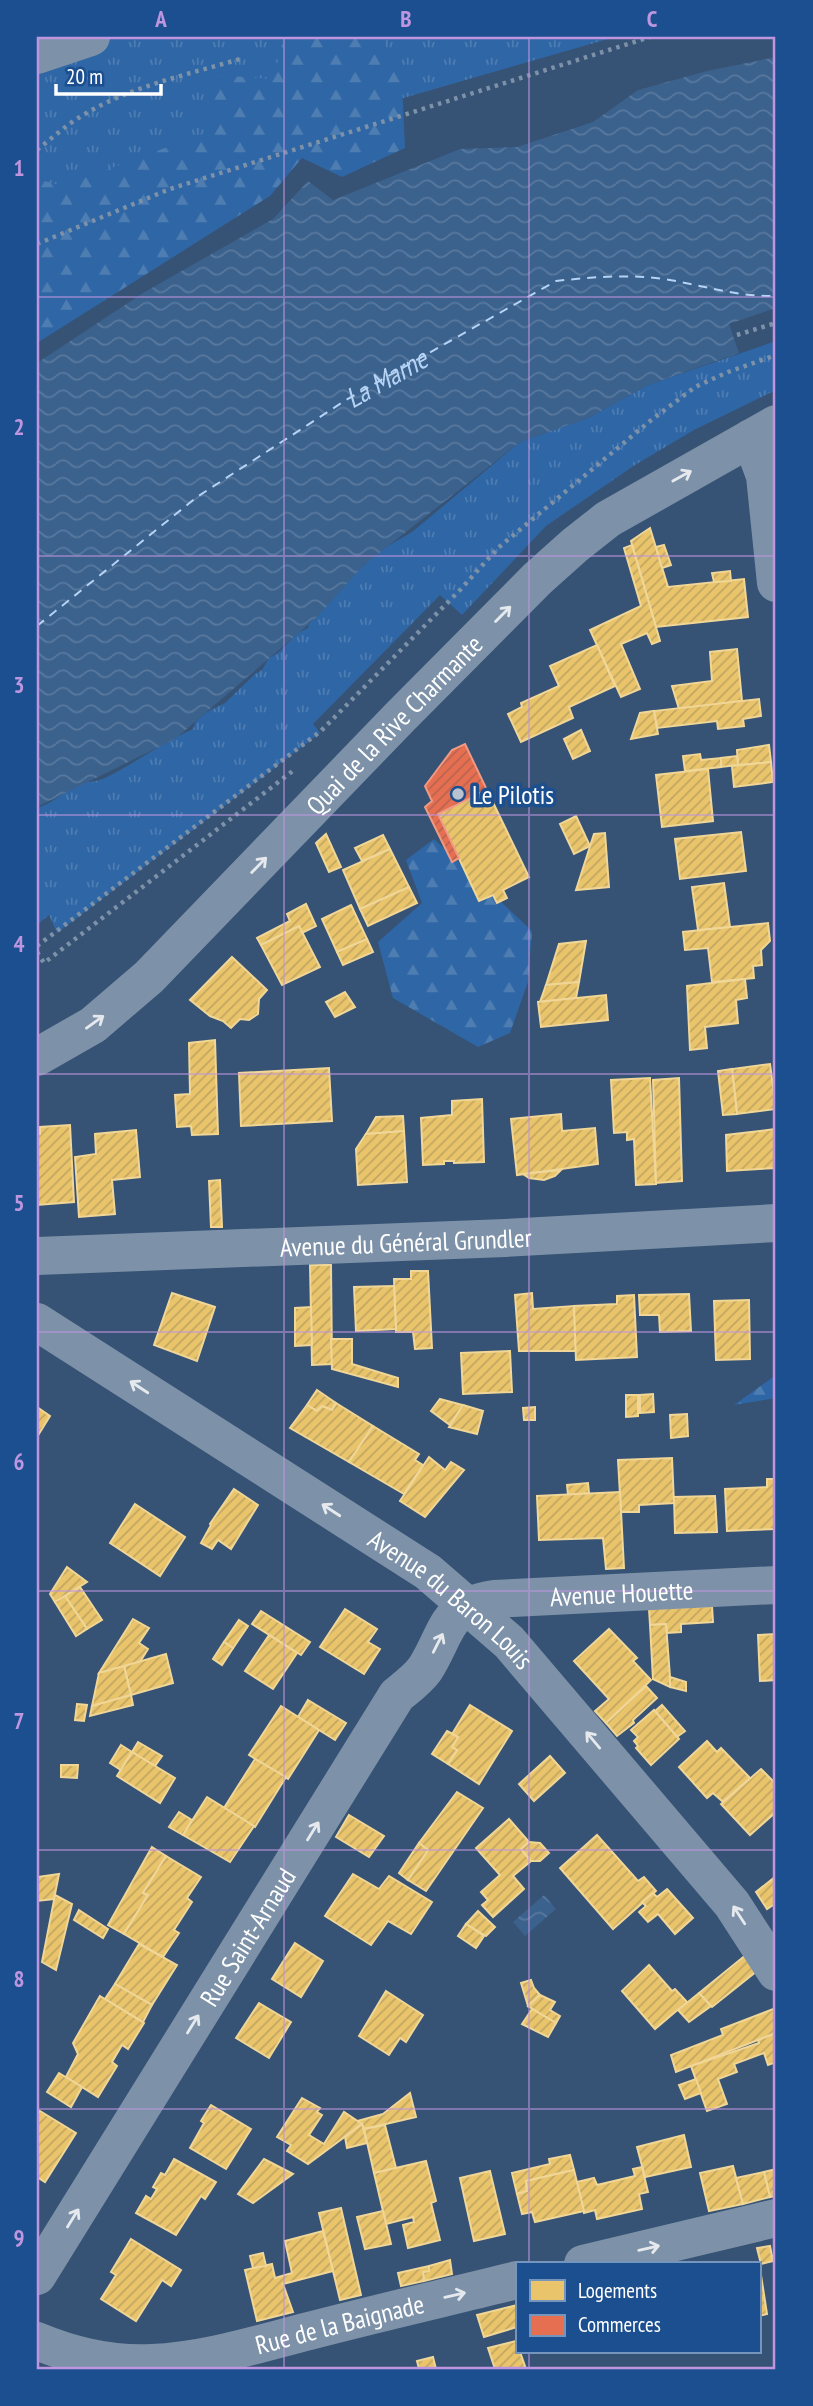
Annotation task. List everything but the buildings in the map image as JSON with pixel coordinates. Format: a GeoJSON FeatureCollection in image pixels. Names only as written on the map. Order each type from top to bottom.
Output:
{"type":"FeatureCollection","features":[{"type":"Feature","properties":{"kind":"street"},"geometry":{"type":"LineString","coordinates":[[37,55],[91,37]]}},
{"type":"Feature","properties":{"kind":"street"},"geometry":{"type":"LineString","coordinates":[[764,431],[765,476],[776,583]]}},
{"type":"Feature","properties":{"kind":"street","name":"Quai de la Rive Charmante"},"geometry":{"type":"LineString","coordinates":[[37,1058],[93,1025],[149,977],[507,609],[575,545],[608,519],[764,431]]}},
{"type":"Feature","properties":{"kind":"street","name":"Avenue du Général Grundler"},"geometry":{"type":"LineString","coordinates":[[37,1256],[505,1238],[776,1223]]}},
{"type":"Feature","properties":{"kind":"street","name":"Avenue du Baron Louis"},"geometry":{"type":"LineString","coordinates":[[37,1322],[428,1572],[509,1642],[732,1904],[776,1972]]}},
{"type":"Feature","properties":{"kind":"street","name":"Avenue Houette"},"geometry":{"type":"LineString","coordinates":[[467,1606],[494,1599],[776,1585]]}},
{"type":"Feature","properties":{"kind":"street","name":"Rue Saint-Arnaud"},"geometry":{"type":"LineString","coordinates":[[37,2276],[397,1695],[412,1684],[425,1669],[449,1623],[467,1606]]}},
{"type":"Feature","properties":{"kind":"street"},"geometry":{"type":"LineString","coordinates":[[591,2262],[776,2218]]}},
{"type":"Feature","properties":{"kind":"street","name":"Rue de la Baignade"},"geometry":{"type":"LineString","coordinates":[[37,2341],[85,2358],[173,2365],[516,2280]]}},
{"type":"Feature","properties":{"kind":"path"},"geometry":{"type":"LineString","coordinates":[[37,244],[170,189],[650,37]]}},
{"type":"Feature","properties":{"kind":"path"},"geometry":{"type":"LineString","coordinates":[[37,150],[80,117],[108,102],[163,81],[240,59]]}},
{"type":"Feature","properties":{"kind":"path"},"geometry":{"type":"LineString","coordinates":[[737,335],[776,323]]}},
{"type":"Feature","properties":{"kind":"path"},"geometry":{"type":"LineString","coordinates":[[349,710],[355,697]]}},
{"type":"Feature","properties":{"kind":"path"},"geometry":{"type":"LineString","coordinates":[[37,946],[333,720]]}},
{"type":"Feature","properties":{"kind":"path"},"geometry":{"type":"LineString","coordinates":[[37,952],[44,963],[295,769]]}},
{"type":"Feature","properties":{"kind":"green space"},"geometry":{"type":"Polygon","coordinates":[[[37,37],[615,37],[282,133],[37,218],[37,37]]]}},
{"type":"Feature","properties":{"kind":"green space"},"geometry":{"type":"Polygon","coordinates":[[[284,37],[382,37],[402,85],[405,148],[342,177],[302,158],[270,196],[37,343],[37,179],[63,186],[208,132],[213,75],[273,79],[284,37]]]}},
{"type":"Feature","properties":{"kind":"green space"},"geometry":{"type":"Polygon","coordinates":[[[776,341],[776,390],[694,430],[635,465],[546,526],[462,615],[440,595],[313,724],[320,733],[57,933],[49,915],[37,925],[37,808],[78,784],[105,778],[193,729],[196,721],[225,703],[262,670],[269,658],[298,633],[308,628],[310,621],[351,568],[365,565],[369,557],[412,532],[520,442],[588,418],[648,385],[776,341]]]}},
{"type":"Feature","properties":{"kind":"green space"},"geometry":{"type":"Polygon","coordinates":[[[434,839],[532,931],[528,982],[510,1033],[478,1047],[393,998],[378,942],[422,903],[406,860],[434,839]]]}},
{"type":"Feature","properties":{"kind":"green space"},"geometry":{"type":"Polygon","coordinates":[[[776,1375],[776,1398],[734,1405],[776,1375]]]}},
{"type":"Feature","properties":{"kind":"water","name":"La Marne"},"geometry":{"type":"Polygon","coordinates":[[[776,57],[776,308],[729,324],[739,353],[648,385],[588,418],[520,442],[364,565],[315,619],[175,739],[37,807],[37,363],[143,293],[273,219],[308,181],[333,200],[460,149],[517,147],[593,122],[638,90],[707,71],[776,57]]]}},
{"type":"Feature","properties":{"kind":"water"},"geometry":{"type":"Polygon","coordinates":[[[544,1895],[556,1909],[525,1936],[513,1922],[544,1895]]]}},
{"type":"Feature","properties":{"kind":"ferry route"},"geometry":{"type":"LineString","coordinates":[[37,626],[197,497],[346,400],[556,281],[650,277],[733,293],[776,296]]}},
{"type":"Feature","properties":{"kind":"place","name":"Le Pilotis"},"geometry":{"type":"Point","coordinates":[458,794]}}]}
